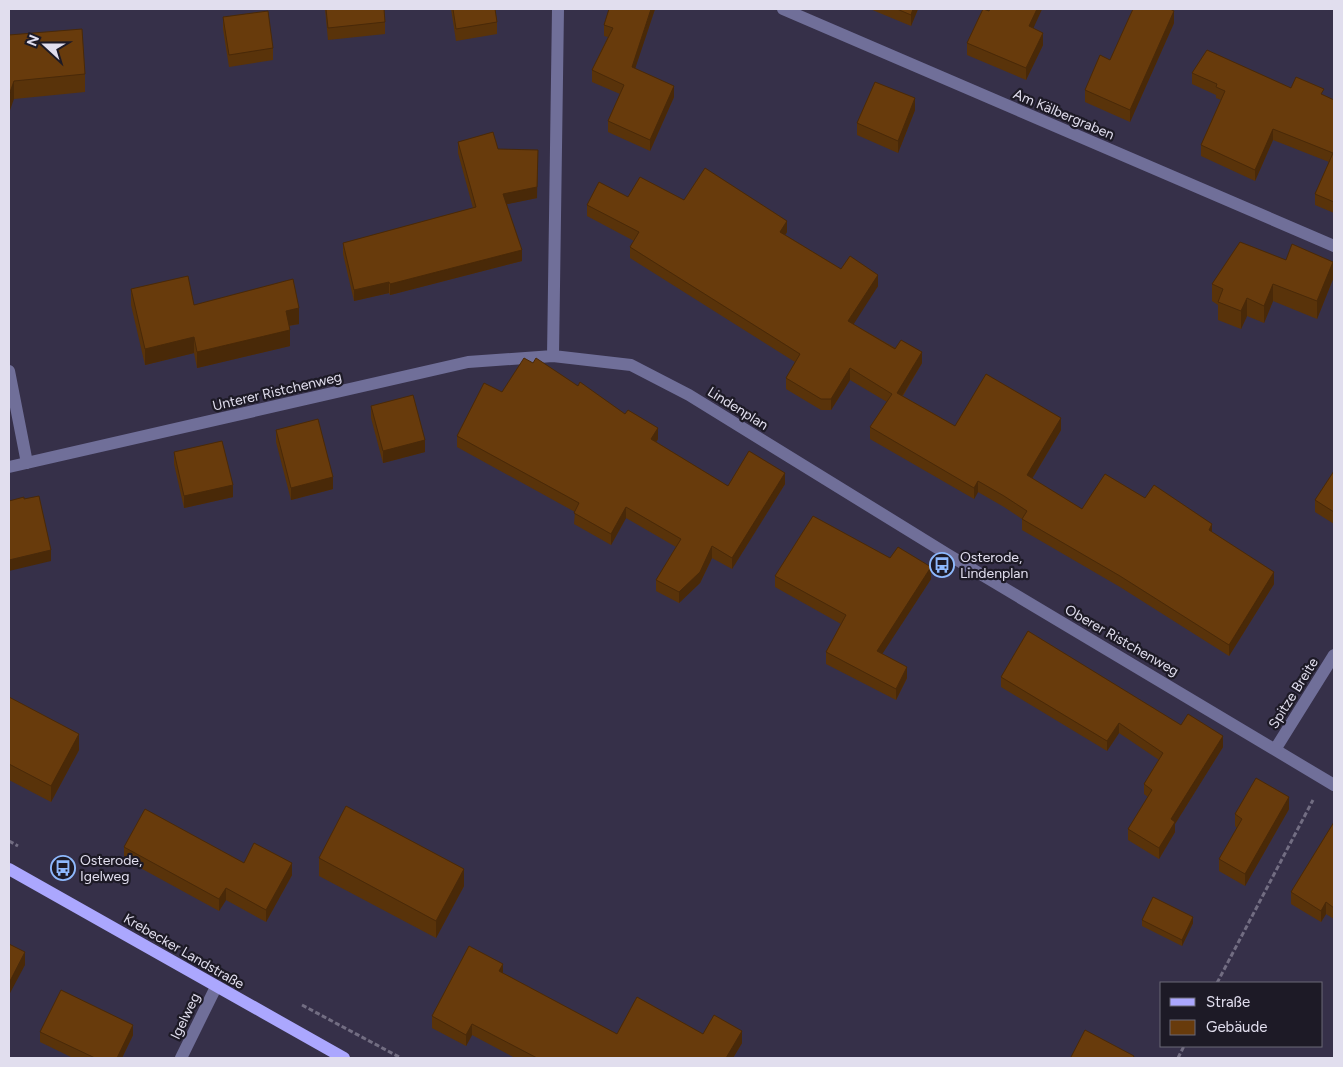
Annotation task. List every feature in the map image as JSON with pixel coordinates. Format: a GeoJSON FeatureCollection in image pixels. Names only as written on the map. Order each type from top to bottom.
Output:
{"type":"FeatureCollection","features":[{"type":"Feature","properties":{"kind":"main road","name":"Krebecker Landstraße"},"geometry":{"type":"LineString","coordinates":[[9,869],[216,988],[344,1058]]}},
{"type":"Feature","properties":{"kind":"street"},"geometry":{"type":"LineString","coordinates":[[553,356],[558,9]]}},
{"type":"Feature","properties":{"kind":"street","name":"Am Kälbergraben"},"geometry":{"type":"LineString","coordinates":[[783,9],[1334,246]]}},
{"type":"Feature","properties":{"kind":"street","name":"Unterer Ristchenweg"},"geometry":{"type":"LineString","coordinates":[[9,467],[468,362],[553,356]]}},
{"type":"Feature","properties":{"kind":"street","name":"Lindenplan"},"geometry":{"type":"LineString","coordinates":[[553,356],[631,365],[689,395],[894,521]]}},
{"type":"Feature","properties":{"kind":"street"},"geometry":{"type":"LineString","coordinates":[[9,371],[27,463]]}},
{"type":"Feature","properties":{"kind":"street","name":"Oberer Ristchenweg"},"geometry":{"type":"LineString","coordinates":[[894,521],[1276,748],[1329,782]]}},
{"type":"Feature","properties":{"kind":"street","name":"Spitze Breite"},"geometry":{"type":"LineString","coordinates":[[1276,748],[1334,654]]}},
{"type":"Feature","properties":{"kind":"street","name":"Igelweg"},"geometry":{"type":"LineString","coordinates":[[182,1058],[216,988]]}},
{"type":"Feature","properties":{"kind":"path"},"geometry":{"type":"LineString","coordinates":[[1218,982],[1329,782]]}},
{"type":"Feature","properties":{"kind":"building"},"geometry":{"type":"Polygon","coordinates":[[[326,9],[384,9],[385,22],[328,28],[326,9]]]}},
{"type":"Feature","properties":{"kind":"building"},"geometry":{"type":"Polygon","coordinates":[[[453,9],[495,9],[497,22],[456,29],[453,9]]]}},
{"type":"Feature","properties":{"kind":"building"},"geometry":{"type":"Polygon","coordinates":[[[609,9],[651,9],[632,67],[674,86],[650,140],[608,121],[624,85],[592,70],[613,28],[604,25],[609,9]]]}},
{"type":"Feature","properties":{"kind":"building"},"geometry":{"type":"Polygon","coordinates":[[[897,9],[913,9],[911,15],[897,9]]]}},
{"type":"Feature","properties":{"kind":"building"},"geometry":{"type":"Polygon","coordinates":[[[983,9],[989,11],[990,9],[1037,9],[1029,26],[1043,33],[1026,68],[967,43],[983,9]]]}},
{"type":"Feature","properties":{"kind":"building"},"geometry":{"type":"Polygon","coordinates":[[[1133,9],[1170,9],[1174,11],[1130,110],[1085,90],[1100,55],[1110,60],[1133,9]]]}},
{"type":"Feature","properties":{"kind":"building"},"geometry":{"type":"Polygon","coordinates":[[[268,11],[273,48],[229,55],[223,17],[268,11]]]}},
{"type":"Feature","properties":{"kind":"building"},"geometry":{"type":"Polygon","coordinates":[[[82,29],[85,74],[14,81],[9,95],[9,35],[82,29]]]}},
{"type":"Feature","properties":{"kind":"building"},"geometry":{"type":"Polygon","coordinates":[[[1207,50],[1291,88],[1296,77],[1324,89],[1321,94],[1334,100],[1334,202],[1315,194],[1333,153],[1273,129],[1255,170],[1201,145],[1225,91],[1216,87],[1217,84],[1192,73],[1207,50]]]}},
{"type":"Feature","properties":{"kind":"building"},"geometry":{"type":"Polygon","coordinates":[[[875,82],[915,98],[898,141],[857,123],[875,82]]]}},
{"type":"Feature","properties":{"kind":"building"},"geometry":{"type":"Polygon","coordinates":[[[493,132],[498,149],[538,150],[537,187],[503,194],[522,250],[390,284],[389,282],[354,290],[343,243],[476,207],[458,142],[493,132]]]}},
{"type":"Feature","properties":{"kind":"building"},"geometry":{"type":"Polygon","coordinates":[[[705,168],[787,221],[780,232],[841,269],[850,256],[878,275],[848,321],[895,349],[901,340],[922,352],[897,393],[955,426],[986,374],[1061,418],[1027,475],[1082,509],[1105,474],[1145,498],[1154,485],[1212,524],[1209,530],[1274,572],[1229,645],[1120,576],[1022,519],[1027,511],[1004,496],[978,481],[974,488],[870,427],[892,394],[850,368],[831,399],[821,399],[786,378],[800,354],[630,247],[639,232],[587,205],[599,182],[628,197],[640,177],[684,200],[705,168]]]}},
{"type":"Feature","properties":{"kind":"building"},"geometry":{"type":"Polygon","coordinates":[[[1240,242],[1286,260],[1292,244],[1333,262],[1317,301],[1273,284],[1264,306],[1247,298],[1241,311],[1218,302],[1223,289],[1212,284],[1240,242]]]}},
{"type":"Feature","properties":{"kind":"building"},"geometry":{"type":"Polygon","coordinates":[[[188,276],[194,305],[293,279],[299,308],[286,311],[290,330],[197,352],[194,337],[145,349],[131,289],[188,276]]]}},
{"type":"Feature","properties":{"kind":"building"},"geometry":{"type":"Polygon","coordinates":[[[524,358],[533,363],[536,358],[578,386],[580,382],[625,414],[628,410],[658,428],[651,439],[728,486],[749,451],[785,473],[732,558],[712,546],[700,572],[679,592],[656,580],[681,539],[626,507],[611,534],[574,513],[579,503],[457,436],[484,383],[502,392],[524,358]]]}},
{"type":"Feature","properties":{"kind":"building"},"geometry":{"type":"Polygon","coordinates":[[[413,395],[425,440],[383,451],[371,406],[413,395]]]}},
{"type":"Feature","properties":{"kind":"building"},"geometry":{"type":"Polygon","coordinates":[[[318,419],[333,477],[291,488],[276,430],[318,419]]]}},
{"type":"Feature","properties":{"kind":"building"},"geometry":{"type":"Polygon","coordinates":[[[222,441],[233,485],[184,496],[174,452],[222,441]]]}},
{"type":"Feature","properties":{"kind":"building"},"geometry":{"type":"Polygon","coordinates":[[[1334,471],[1334,512],[1315,500],[1334,471]]]}},
{"type":"Feature","properties":{"kind":"building"},"geometry":{"type":"Polygon","coordinates":[[[39,496],[51,550],[9,560],[9,501],[39,496]]]}},
{"type":"Feature","properties":{"kind":"building"},"geometry":{"type":"Polygon","coordinates":[[[813,516],[890,558],[898,547],[931,567],[877,651],[907,667],[896,689],[826,652],[846,615],[775,576],[813,516]]]}},
{"type":"Feature","properties":{"kind":"building"},"geometry":{"type":"Polygon","coordinates":[[[1028,631],[1181,725],[1188,714],[1223,736],[1171,819],[1175,822],[1159,848],[1128,829],[1152,790],[1144,784],[1163,753],[1119,723],[1107,741],[1001,677],[1028,631]]]}},
{"type":"Feature","properties":{"kind":"building"},"geometry":{"type":"Polygon","coordinates":[[[9,697],[79,734],[51,786],[9,764],[9,697]]]}},
{"type":"Feature","properties":{"kind":"building"},"geometry":{"type":"Polygon","coordinates":[[[1256,778],[1289,797],[1245,874],[1219,859],[1242,819],[1235,814],[1256,778]]]}},
{"type":"Feature","properties":{"kind":"building"},"geometry":{"type":"Polygon","coordinates":[[[346,806],[464,869],[436,921],[319,858],[346,806]]]}},
{"type":"Feature","properties":{"kind":"building"},"geometry":{"type":"Polygon","coordinates":[[[145,809],[244,863],[254,843],[292,863],[266,910],[226,888],[219,899],[124,847],[145,809]]]}},
{"type":"Feature","properties":{"kind":"building"},"geometry":{"type":"Polygon","coordinates":[[[1334,822],[1334,908],[1326,902],[1321,911],[1291,892],[1334,822]]]}},
{"type":"Feature","properties":{"kind":"building"},"geometry":{"type":"Polygon","coordinates":[[[1153,897],[1193,917],[1182,940],[1142,920],[1153,897]]]}},
{"type":"Feature","properties":{"kind":"building"},"geometry":{"type":"Polygon","coordinates":[[[9,944],[25,952],[9,983],[9,944]]]}},
{"type":"Feature","properties":{"kind":"building"},"geometry":{"type":"Polygon","coordinates":[[[469,946],[503,964],[499,971],[617,1034],[637,997],[703,1034],[714,1015],[742,1031],[726,1058],[537,1058],[472,1024],[466,1035],[432,1016],[469,946]]]}},
{"type":"Feature","properties":{"kind":"building"},"geometry":{"type":"Polygon","coordinates":[[[61,990],[133,1025],[117,1058],[95,1058],[40,1032],[61,990]]]}},
{"type":"Feature","properties":{"kind":"building"},"geometry":{"type":"Polygon","coordinates":[[[1085,1030],[1134,1056],[1133,1058],[1071,1057],[1085,1030]]]}},
{"type":"Feature","properties":{"kind":"place","name":"Osterode, Lindenplan"},"geometry":{"type":"Point","coordinates":[942,565]}},
{"type":"Feature","properties":{"kind":"place","name":"Osterode, Igelweg"},"geometry":{"type":"Point","coordinates":[63,868]}}]}
